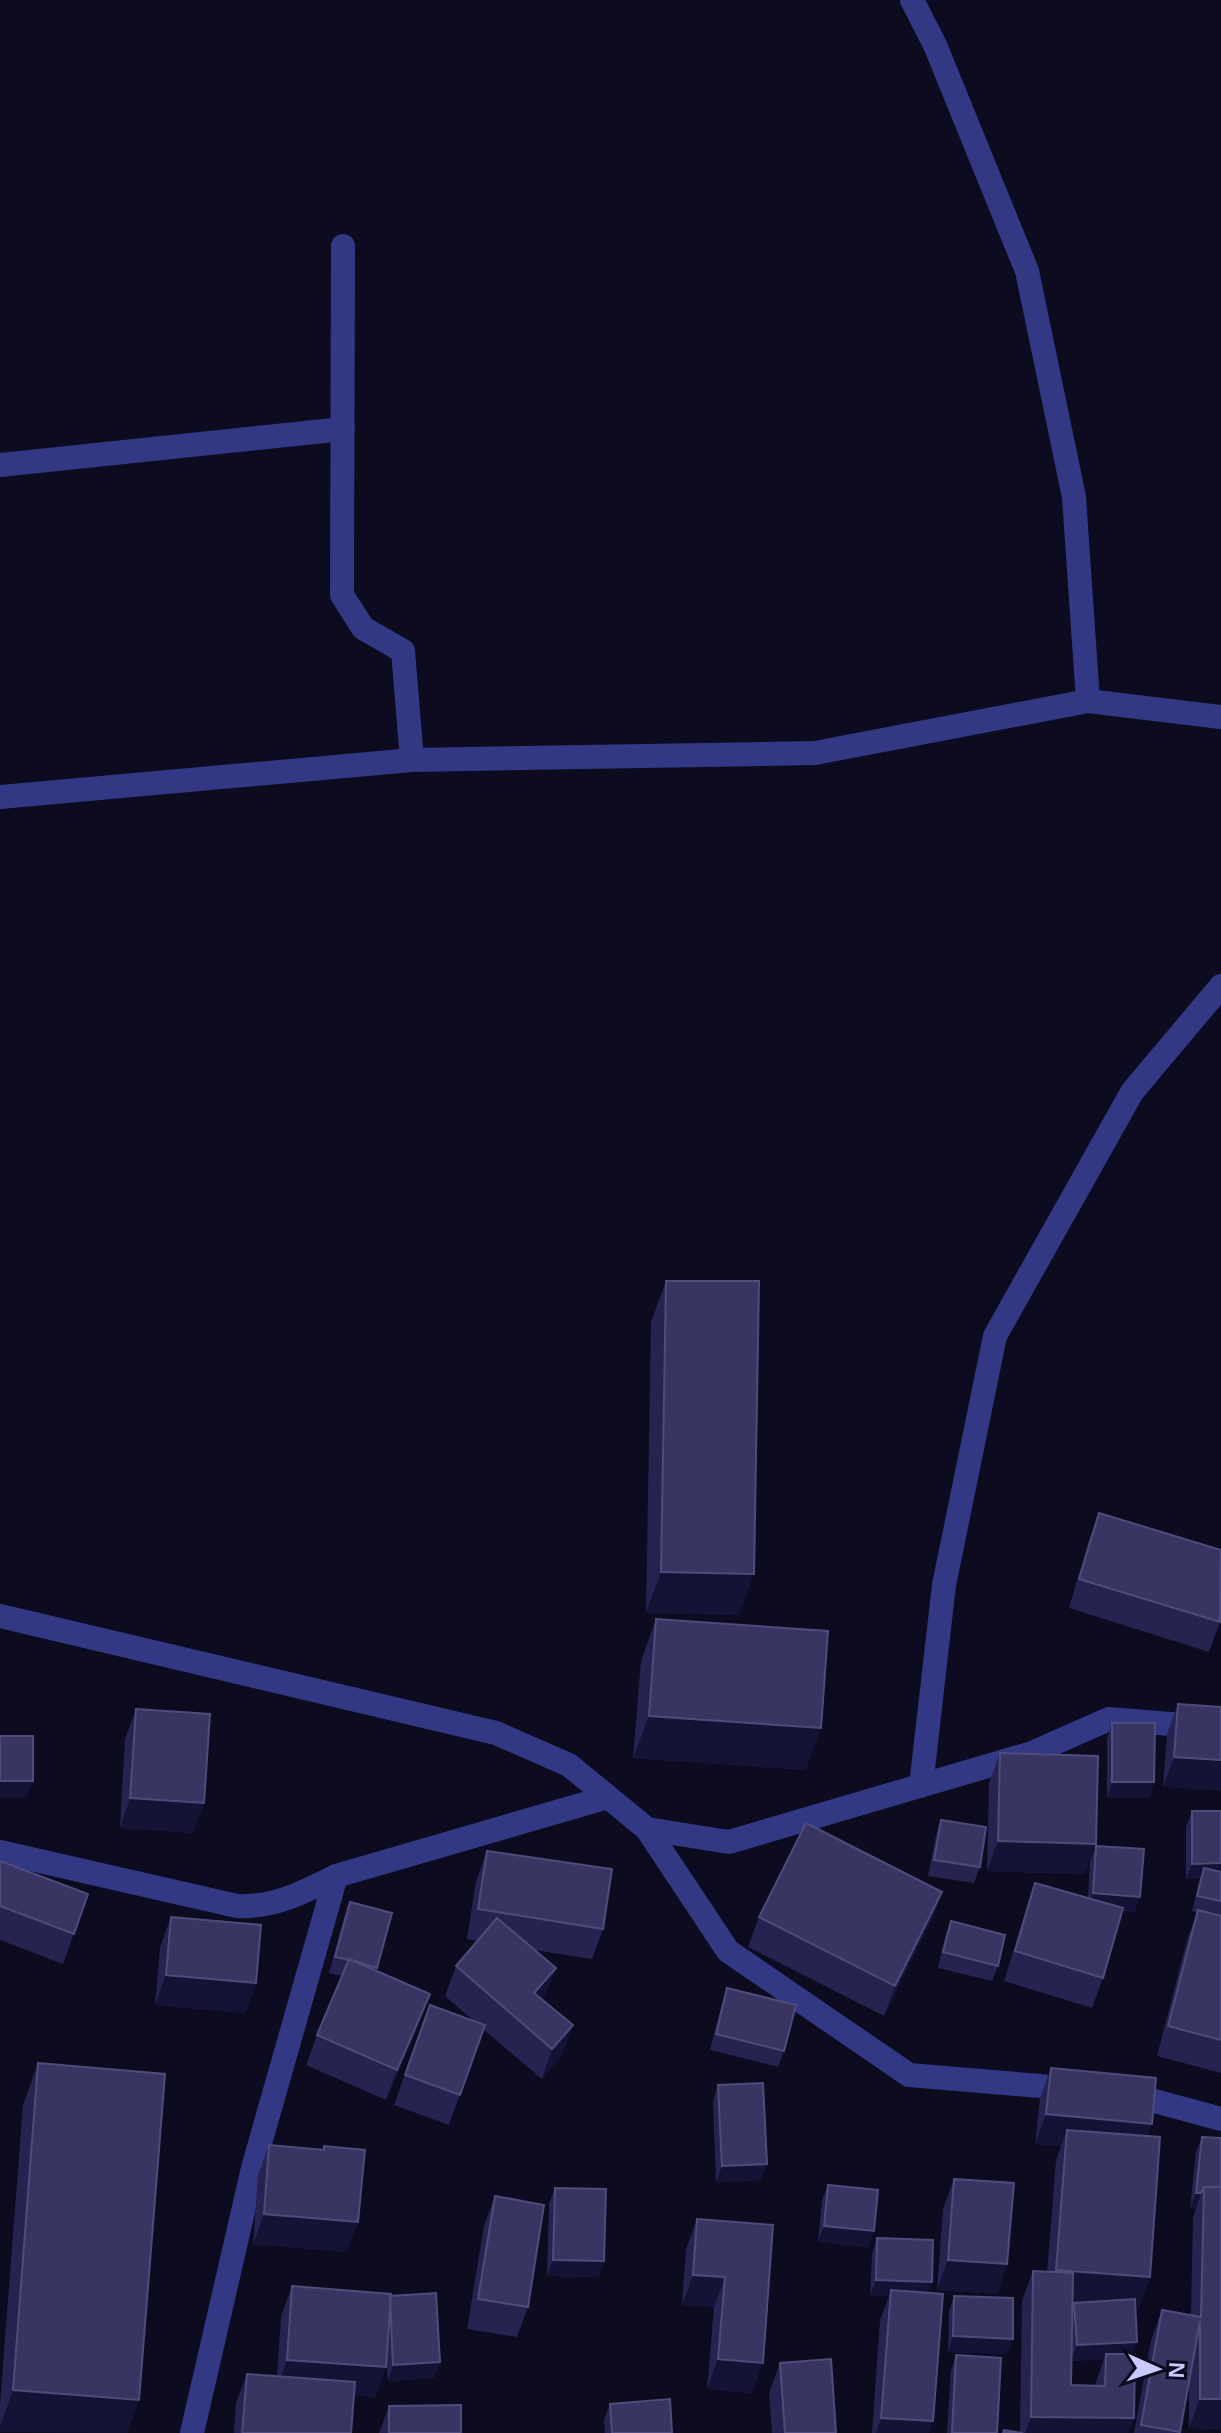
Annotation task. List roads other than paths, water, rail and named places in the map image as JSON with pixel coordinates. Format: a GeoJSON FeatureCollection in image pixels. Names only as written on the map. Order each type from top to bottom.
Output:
{"type":"FeatureCollection","features":[{"type":"Feature","properties":{"kind":"street"},"geometry":{"type":"LineString","coordinates":[[912,0],[935,45],[1027,271],[1074,497],[1088,701]]}},
{"type":"Feature","properties":{"kind":"street"},"geometry":{"type":"LineString","coordinates":[[343,246],[342,595],[363,628],[403,651],[412,760]]}},
{"type":"Feature","properties":{"kind":"street"},"geometry":{"type":"LineString","coordinates":[[0,465],[343,429]]}},
{"type":"Feature","properties":{"kind":"street"},"geometry":{"type":"LineString","coordinates":[[0,797],[412,760],[815,753],[1088,701],[1221,717]]}},
{"type":"Feature","properties":{"kind":"street"},"geometry":{"type":"LineString","coordinates":[[921,1786],[944,1585],[995,1336],[1132,1092],[1221,986]]}},
{"type":"Feature","properties":{"kind":"street"},"geometry":{"type":"LineString","coordinates":[[0,1616],[496,1733],[569,1765],[647,1829],[728,1951],[909,2075],[1132,2093],[1221,2119]]}},
{"type":"Feature","properties":{"kind":"street"},"geometry":{"type":"LineString","coordinates":[[647,1829],[729,1842],[1032,1753],[1109,1719],[1221,1728]]}},
{"type":"Feature","properties":{"kind":"street"},"geometry":{"type":"LineString","coordinates":[[0,1852],[237,1906],[274,1904],[336,1876],[608,1797]]}},
{"type":"Feature","properties":{"kind":"street"},"geometry":{"type":"LineString","coordinates":[[192,2433],[253,2168],[336,1876]]}}]}
